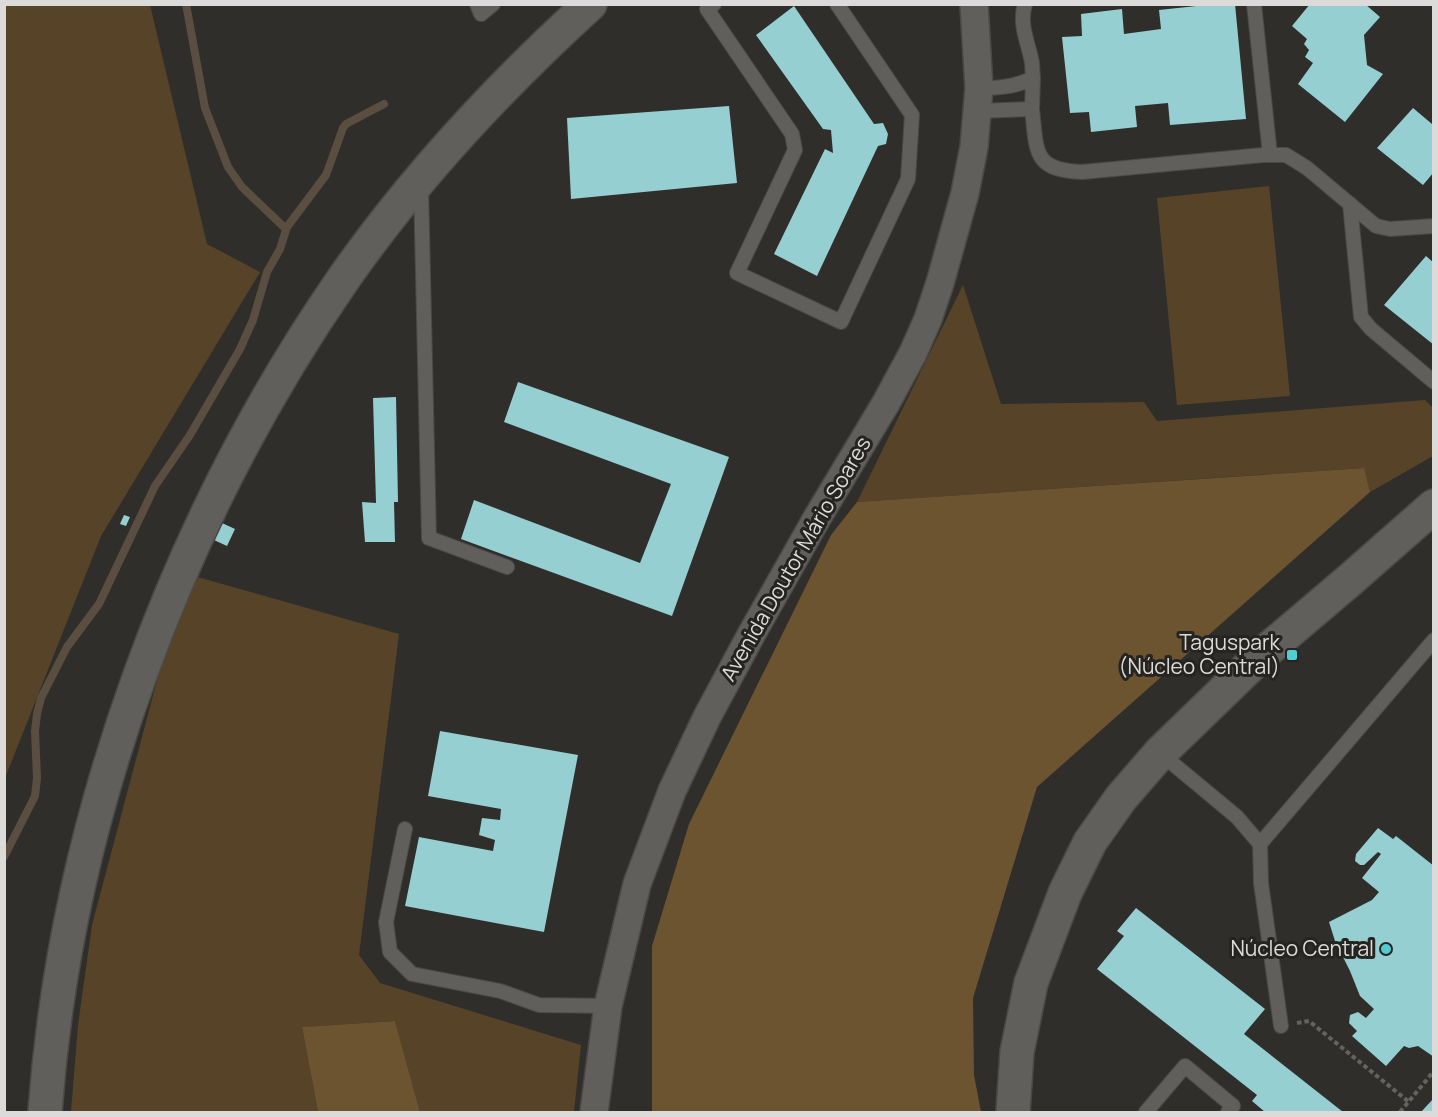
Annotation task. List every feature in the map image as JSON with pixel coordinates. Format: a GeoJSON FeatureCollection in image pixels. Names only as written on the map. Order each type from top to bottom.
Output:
{"type":"FeatureCollection","features":[{"type":"Feature","properties":{"kind":"street"},"geometry":{"type":"LineString","coordinates":[[45,1113],[53,1033],[71,927],[82,873],[112,757],[126,712],[158,627],[195,538],[272,391],[344,278],[448,147],[548,43],[590,4]]}},
{"type":"Feature","properties":{"kind":"street","name":"Avenida Doutor Mário Soares"},"geometry":{"type":"LineString","coordinates":[[594,1113],[608,1005],[637,884],[672,790],[745,645],[816,518],[886,403],[928,319],[965,193],[978,99],[975,4]]}},
{"type":"Feature","properties":{"kind":"street"},"geometry":{"type":"LineString","coordinates":[[1013,1113],[1017,1052],[1031,982],[1065,892],[1090,842],[1121,798],[1160,753],[1258,658],[1434,506]]}},
{"type":"Feature","properties":{"kind":"lane"},"geometry":{"type":"LineString","coordinates":[[477,4],[481,14],[493,4]]}},
{"type":"Feature","properties":{"kind":"lane"},"geometry":{"type":"LineString","coordinates":[[714,4],[707,9],[792,134],[795,150],[736,273],[841,322],[908,179],[912,115],[837,4]]}},
{"type":"Feature","properties":{"kind":"lane"},"geometry":{"type":"LineString","coordinates":[[1025,4],[1022,12],[1032,59],[1032,109],[1037,149],[1046,165],[1062,171],[1082,172],[1286,155],[1307,168],[1376,226],[1390,229],[1434,226]]}},
{"type":"Feature","properties":{"kind":"lane"},"geometry":{"type":"LineString","coordinates":[[1254,4],[1270,155]]}},
{"type":"Feature","properties":{"kind":"lane"},"geometry":{"type":"LineString","coordinates":[[978,99],[1033,78]]}},
{"type":"Feature","properties":{"kind":"lane"},"geometry":{"type":"LineString","coordinates":[[978,99],[1032,109]]}},
{"type":"Feature","properties":{"kind":"lane"},"geometry":{"type":"LineString","coordinates":[[421,179],[429,538],[507,567]]}},
{"type":"Feature","properties":{"kind":"lane"},"geometry":{"type":"LineString","coordinates":[[1350,204],[1361,317],[1371,329],[1434,382]]}},
{"type":"Feature","properties":{"kind":"lane"},"geometry":{"type":"LineString","coordinates":[[1260,844],[1432,645]]}},
{"type":"Feature","properties":{"kind":"lane"},"geometry":{"type":"LineString","coordinates":[[1160,753],[1237,817],[1260,844],[1261,882],[1281,1026]]}},
{"type":"Feature","properties":{"kind":"lane"},"geometry":{"type":"LineString","coordinates":[[405,829],[386,922],[390,952],[412,974],[500,991],[539,1005],[608,1005]]}},
{"type":"Feature","properties":{"kind":"lane"},"geometry":{"type":"LineString","coordinates":[[1146,1113],[1185,1066],[1226,1094],[1233,1106],[1228,1113]]}},
{"type":"Feature","properties":{"kind":"path"},"geometry":{"type":"LineString","coordinates":[[1281,1026],[1309,1021],[1408,1102]]}},
{"type":"Feature","properties":{"kind":"path"},"geometry":{"type":"LineString","coordinates":[[1400,1113],[1434,1071]]}},
{"type":"Feature","properties":{"kind":"shaded area"},"geometry":{"type":"Polygon","coordinates":[[[5,4],[150,5],[207,244],[260,272],[101,536],[5,778],[5,4]]]}},
{"type":"Feature","properties":{"kind":"shaded area"},"geometry":{"type":"Polygon","coordinates":[[[1269,186],[1290,396],[1177,405],[1157,198],[1269,186]]]}},
{"type":"Feature","properties":{"kind":"shaded area"},"geometry":{"type":"Polygon","coordinates":[[[963,285],[1001,404],[1144,402],[1157,421],[1425,400],[1433,408],[1433,456],[1370,492],[1363,468],[857,502],[963,285]]]}},
{"type":"Feature","properties":{"kind":"shaded area"},"geometry":{"type":"Polygon","coordinates":[[[1364,468],[1370,492],[1037,787],[973,998],[974,1075],[981,1112],[652,1112],[652,946],[689,824],[831,535],[857,502],[1364,468]]]}},
{"type":"Feature","properties":{"kind":"shaded area"},"geometry":{"type":"Polygon","coordinates":[[[194,576],[399,634],[359,955],[380,983],[581,1045],[574,1112],[420,1112],[395,1021],[302,1027],[318,1112],[71,1112],[78,1025],[92,925],[159,673],[194,576]]]}},
{"type":"Feature","properties":{"kind":"shaded area"},"geometry":{"type":"Polygon","coordinates":[[[395,1021],[420,1112],[318,1112],[302,1027],[395,1021]]]}},
{"type":"Feature","properties":{"kind":"building"},"geometry":{"type":"Polygon","coordinates":[[[1235,4],[1246,119],[1170,125],[1168,103],[1135,106],[1137,127],[1091,132],[1089,112],[1070,113],[1062,37],[1082,36],[1081,14],[1122,9],[1124,34],[1161,29],[1159,10],[1235,4]]]}},
{"type":"Feature","properties":{"kind":"building"},"geometry":{"type":"Polygon","coordinates":[[[1310,4],[1365,4],[1380,17],[1364,35],[1367,65],[1383,74],[1345,122],[1298,84],[1313,63],[1305,57],[1309,50],[1304,44],[1307,39],[1292,26],[1310,4]]]}},
{"type":"Feature","properties":{"kind":"building"},"geometry":{"type":"Polygon","coordinates":[[[794,6],[874,124],[883,123],[888,134],[886,144],[878,146],[817,276],[774,254],[825,149],[833,153],[831,130],[823,129],[756,35],[794,6]]]}},
{"type":"Feature","properties":{"kind":"building"},"geometry":{"type":"Polygon","coordinates":[[[729,106],[737,183],[571,199],[567,118],[729,106]]]}},
{"type":"Feature","properties":{"kind":"building"},"geometry":{"type":"Polygon","coordinates":[[[1413,108],[1432,124],[1434,121],[1434,172],[1423,185],[1377,148],[1413,108]]]}},
{"type":"Feature","properties":{"kind":"building"},"geometry":{"type":"Polygon","coordinates":[[[1426,256],[1434,263],[1434,345],[1384,305],[1426,256]]]}},
{"type":"Feature","properties":{"kind":"building"},"geometry":{"type":"Polygon","coordinates":[[[518,382],[729,457],[672,616],[461,539],[474,500],[640,563],[671,484],[504,422],[518,382]]]}},
{"type":"Feature","properties":{"kind":"building"},"geometry":{"type":"Polygon","coordinates":[[[396,397],[398,502],[394,502],[395,542],[365,542],[362,502],[376,503],[373,398],[396,397]]]}},
{"type":"Feature","properties":{"kind":"building"},"geometry":{"type":"Polygon","coordinates":[[[124,515],[130,517],[126,526],[120,524],[124,515]]]}},
{"type":"Feature","properties":{"kind":"building"},"geometry":{"type":"Polygon","coordinates":[[[222,523],[235,529],[227,546],[214,540],[222,523]]]}},
{"type":"Feature","properties":{"kind":"building"},"geometry":{"type":"Polygon","coordinates":[[[440,731],[578,755],[544,932],[405,906],[419,837],[493,851],[495,840],[479,835],[482,818],[500,820],[501,809],[428,796],[440,731]]]}},
{"type":"Feature","properties":{"kind":"building","name":"Núcleo Central"},"geometry":{"type":"Polygon","coordinates":[[[1378,828],[1393,839],[1396,836],[1434,866],[1434,1057],[1418,1046],[1409,1048],[1404,1046],[1386,1066],[1352,1036],[1357,1031],[1349,1023],[1350,1015],[1358,1012],[1366,1018],[1374,1009],[1360,996],[1335,941],[1329,922],[1372,900],[1379,892],[1362,878],[1381,854],[1378,852],[1364,865],[1355,861],[1356,854],[1378,828]]]}},
{"type":"Feature","properties":{"kind":"building","name":"Núcleo Central"},"geometry":{"type":"Polygon","coordinates":[[[1136,908],[1265,1009],[1244,1034],[1343,1112],[1265,1112],[1252,1101],[1257,1095],[1097,969],[1124,936],[1117,931],[1136,908]]]}},
{"type":"Feature","properties":{"kind":"building"},"geometry":{"type":"Polygon","coordinates":[[[1434,1098],[1434,1112],[1421,1112],[1434,1098]]]}},
{"type":"Feature","properties":{"kind":"waterway"},"geometry":{"type":"LineString","coordinates":[[186,4],[205,108],[228,167],[242,187],[286,229]]}},
{"type":"Feature","properties":{"kind":"waterway"},"geometry":{"type":"LineString","coordinates":[[4,857],[35,796],[37,778],[35,731],[41,698],[67,647],[99,604],[155,486],[190,435],[240,349],[253,320],[267,272],[280,249],[287,227],[326,175],[343,128],[346,124],[384,104]]}},
{"type":"Feature","properties":{"kind":"place","name":"Taguspark (Núcleo Central)"},"geometry":{"type":"Point","coordinates":[1292,655]}},
{"type":"Feature","properties":{"kind":"place","name":"Núcleo Central"},"geometry":{"type":"Point","coordinates":[1386,949]}}]}
